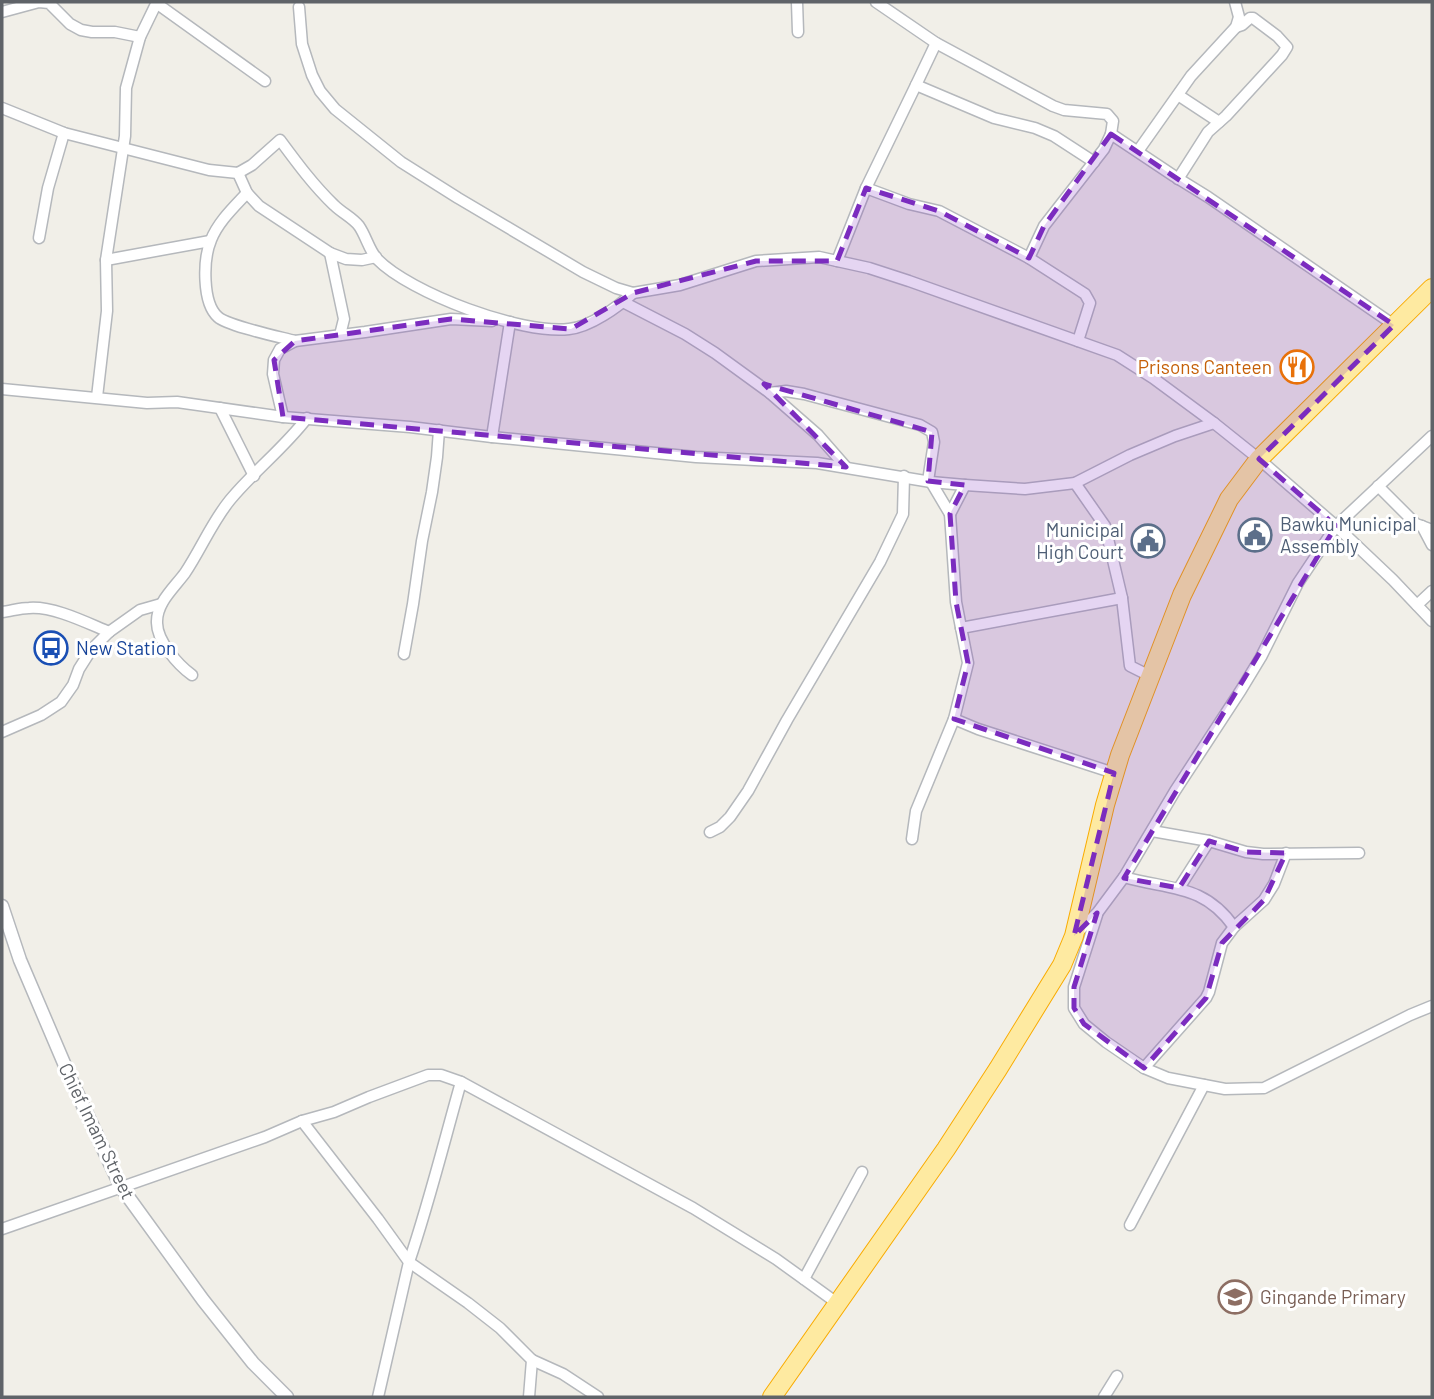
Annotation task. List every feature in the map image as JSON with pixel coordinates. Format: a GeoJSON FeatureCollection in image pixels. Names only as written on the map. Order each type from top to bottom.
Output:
{"type":"FeatureCollection","features":[{"type":"Feature","properties":{"kind":"highway"},"geometry":{"type":"LineString","coordinates":[[772,1397],[946,1149],[1062,965],[1074,936],[1114,774],[1182,595],[1229,499],[1259,459],[1432,288]]}},
{"type":"Feature","properties":{"kind":"street"},"geometry":{"type":"LineString","coordinates":[[2,12],[39,2],[49,3],[70,24],[81,30],[140,37]]}},
{"type":"Feature","properties":{"kind":"street"},"geometry":{"type":"LineString","coordinates":[[97,397],[107,310],[106,260],[123,149],[126,88],[140,37],[156,2],[265,81]]}},
{"type":"Feature","properties":{"kind":"street"},"geometry":{"type":"LineString","coordinates":[[797,2],[798,32]]}},
{"type":"Feature","properties":{"kind":"street"},"geometry":{"type":"LineString","coordinates":[[876,2],[936,43],[1053,106],[1064,110],[1107,114],[1113,121],[1104,149],[1044,226],[1029,258]]}},
{"type":"Feature","properties":{"kind":"street"},"geometry":{"type":"LineString","coordinates":[[1138,151],[1191,76],[1236,27],[1239,17],[1236,2]]}},
{"type":"Feature","properties":{"kind":"street"},"geometry":{"type":"LineString","coordinates":[[299,7],[302,44],[312,75],[320,91],[335,109],[401,162],[583,272],[633,293],[680,285],[756,261],[819,257],[869,268],[909,281],[1117,355],[1153,378],[1259,459],[1336,526],[1432,621]]}},
{"type":"Feature","properties":{"kind":"street"},"geometry":{"type":"LineString","coordinates":[[1178,179],[1208,132],[1287,47],[1253,18],[1236,27]]}},
{"type":"Feature","properties":{"kind":"street"},"geometry":{"type":"LineString","coordinates":[[837,261],[866,188],[936,43]]}},
{"type":"Feature","properties":{"kind":"street"},"geometry":{"type":"LineString","coordinates":[[916,85],[993,118],[1035,128],[1054,136],[1094,162]]}},
{"type":"Feature","properties":{"kind":"street"},"geometry":{"type":"LineString","coordinates":[[1178,95],[1219,122]]}},
{"type":"Feature","properties":{"kind":"street"},"geometry":{"type":"LineString","coordinates":[[2,108],[64,133],[209,170],[238,173],[252,165],[280,140],[305,174],[335,206],[358,225],[376,257],[402,278],[419,288],[506,321],[544,330],[571,329],[587,324],[624,302],[633,293]]}},
{"type":"Feature","properties":{"kind":"street"},"geometry":{"type":"LineString","coordinates":[[39,238],[48,188],[64,133]]}},
{"type":"Feature","properties":{"kind":"street"},"geometry":{"type":"LineString","coordinates":[[1111,134],[1209,197],[1394,325]]}},
{"type":"Feature","properties":{"kind":"street"},"geometry":{"type":"LineString","coordinates":[[238,173],[247,193],[259,206],[330,253],[346,259],[376,257]]}},
{"type":"Feature","properties":{"kind":"street"},"geometry":{"type":"LineString","coordinates":[[866,188],[909,204],[939,211],[1029,258],[1088,297],[1089,308],[1078,341]]}},
{"type":"Feature","properties":{"kind":"street"},"geometry":{"type":"LineString","coordinates":[[247,193],[232,208],[210,242],[205,275],[207,294],[216,316],[221,320],[295,341]]}},
{"type":"Feature","properties":{"kind":"street"},"geometry":{"type":"LineString","coordinates":[[106,260],[210,242]]}},
{"type":"Feature","properties":{"kind":"street"},"geometry":{"type":"LineString","coordinates":[[330,253],[344,319],[340,335]]}},
{"type":"Feature","properties":{"kind":"street"},"geometry":{"type":"LineString","coordinates":[[624,302],[685,334],[770,393],[818,435],[846,467]]}},
{"type":"Feature","properties":{"kind":"street"},"geometry":{"type":"LineString","coordinates":[[283,417],[273,374],[274,360],[280,349],[295,341],[451,319],[506,321]]}},
{"type":"Feature","properties":{"kind":"street"},"geometry":{"type":"LineString","coordinates":[[492,437],[506,321]]}},
{"type":"Feature","properties":{"kind":"street"},"geometry":{"type":"LineString","coordinates":[[2,389],[147,403],[177,402],[283,417],[696,457],[817,463],[929,481],[1025,489],[1075,483],[1130,455],[1175,436],[1214,424]]}},
{"type":"Feature","properties":{"kind":"street"},"geometry":{"type":"LineString","coordinates":[[770,393],[786,391],[803,394],[920,425],[932,432],[934,442],[929,481],[950,514],[956,602],[968,663],[954,719],[916,811],[912,839]]}},
{"type":"Feature","properties":{"kind":"street"},"geometry":{"type":"LineString","coordinates":[[220,408],[254,476]]}},
{"type":"Feature","properties":{"kind":"street"},"geometry":{"type":"LineString","coordinates":[[192,675],[181,667],[160,635],[157,623],[161,604],[193,560],[230,500],[307,418]]}},
{"type":"Feature","properties":{"kind":"street"},"geometry":{"type":"LineString","coordinates":[[404,654],[432,492],[439,430]]}},
{"type":"Feature","properties":{"kind":"street"},"geometry":{"type":"LineString","coordinates":[[1074,936],[1098,912],[1124,877],[1175,791],[1261,657],[1298,583],[1336,526],[1432,436]]}},
{"type":"Feature","properties":{"kind":"street"},"geometry":{"type":"LineString","coordinates":[[710,832],[730,817],[748,791],[880,562],[903,514],[904,476]]}},
{"type":"Feature","properties":{"kind":"street"},"geometry":{"type":"LineString","coordinates":[[1075,483],[1105,526],[1122,598],[1130,666],[1150,676]]}},
{"type":"Feature","properties":{"kind":"street"},"geometry":{"type":"LineString","coordinates":[[950,514],[965,485]]}},
{"type":"Feature","properties":{"kind":"street"},"geometry":{"type":"LineString","coordinates":[[1378,486],[1416,524],[1427,528],[1432,545]]}},
{"type":"Feature","properties":{"kind":"street"},"geometry":{"type":"LineString","coordinates":[[1416,605],[1432,591]]}},
{"type":"Feature","properties":{"kind":"street"},"geometry":{"type":"LineString","coordinates":[[961,628],[1122,598]]}},
{"type":"Feature","properties":{"kind":"street"},"geometry":{"type":"LineString","coordinates":[[2,732],[41,715],[61,702],[91,650],[109,632],[140,610],[161,604]]}},
{"type":"Feature","properties":{"kind":"street"},"geometry":{"type":"LineString","coordinates":[[2,612],[32,607],[71,617],[109,632]]}},
{"type":"Feature","properties":{"kind":"street"},"geometry":{"type":"LineString","coordinates":[[954,719],[1114,774]]}},
{"type":"Feature","properties":{"kind":"street"},"geometry":{"type":"LineString","coordinates":[[1152,831],[1263,854],[1359,853]]}},
{"type":"Feature","properties":{"kind":"street"},"geometry":{"type":"LineString","coordinates":[[1179,888],[1209,841]]}},
{"type":"Feature","properties":{"kind":"street"},"geometry":{"type":"LineString","coordinates":[[1143,1068],[1206,998],[1222,943],[1234,927],[1264,900],[1274,884],[1286,853]]}},
{"type":"Feature","properties":{"kind":"street"},"geometry":{"type":"LineString","coordinates":[[1124,877],[1179,888],[1203,897],[1215,905],[1234,927]]}},
{"type":"Feature","properties":{"kind":"street","name":"Chief Imam Street"},"geometry":{"type":"LineString","coordinates":[[2,906],[28,980],[121,1187],[228,1332],[253,1363],[287,1397]]}},
{"type":"Feature","properties":{"kind":"street"},"geometry":{"type":"LineString","coordinates":[[1098,912],[1074,987],[1074,1008],[1084,1024],[1105,1042],[1143,1068],[1168,1078],[1226,1088],[1264,1088],[1432,1006]]}},
{"type":"Feature","properties":{"kind":"street"},"geometry":{"type":"LineString","coordinates":[[2,1229],[265,1137],[428,1075],[441,1075],[461,1082],[693,1208],[776,1259],[836,1303]]}},
{"type":"Feature","properties":{"kind":"street"},"geometry":{"type":"LineString","coordinates":[[378,1397],[409,1262],[426,1213],[461,1082]]}},
{"type":"Feature","properties":{"kind":"street"},"geometry":{"type":"LineString","coordinates":[[1130,1225],[1205,1085]]}},
{"type":"Feature","properties":{"kind":"street"},"geometry":{"type":"LineString","coordinates":[[302,1121],[409,1262],[490,1320],[532,1360],[564,1374],[598,1397]]}},
{"type":"Feature","properties":{"kind":"street"},"geometry":{"type":"LineString","coordinates":[[804,1279],[862,1172]]}},
{"type":"Feature","properties":{"kind":"street"},"geometry":{"type":"LineString","coordinates":[[529,1397],[532,1360]]}},
{"type":"Feature","properties":{"kind":"street"},"geometry":{"type":"LineString","coordinates":[[1104,1397],[1117,1376]]}},
{"type":"Feature","properties":{"kind":"highlighted area"},"geometry":{"type":"Polygon","coordinates":[[[1111,134],[1394,325],[1259,459],[1336,526],[1124,878],[1179,888],[1209,841],[1246,852],[1286,853],[1264,900],[1222,943],[1206,998],[1144,1068],[1084,1024],[1074,1008],[1074,987],[1097,913],[1074,936],[1114,773],[954,719],[968,663],[956,602],[950,514],[965,485],[928,481],[932,432],[764,384],[846,467],[283,417],[274,360],[295,341],[451,319],[571,329],[633,293],[756,261],[837,261],[866,188],[939,211],[1029,258],[1044,226],[1111,134]]]}},
{"type":"Feature","properties":{"kind":"place","name":"Prisons Canteen"},"geometry":{"type":"Point","coordinates":[1297,367]}},
{"type":"Feature","properties":{"kind":"place","name":"Bawku Municipal Assembly"},"geometry":{"type":"Point","coordinates":[1255,535]}},
{"type":"Feature","properties":{"kind":"place","name":"Municipal High Court"},"geometry":{"type":"Point","coordinates":[1148,541]}},
{"type":"Feature","properties":{"kind":"place","name":"New Station"},"geometry":{"type":"Point","coordinates":[51,648]}},
{"type":"Feature","properties":{"kind":"place","name":"Gingande Primary"},"geometry":{"type":"Point","coordinates":[1235,1297]}}]}
